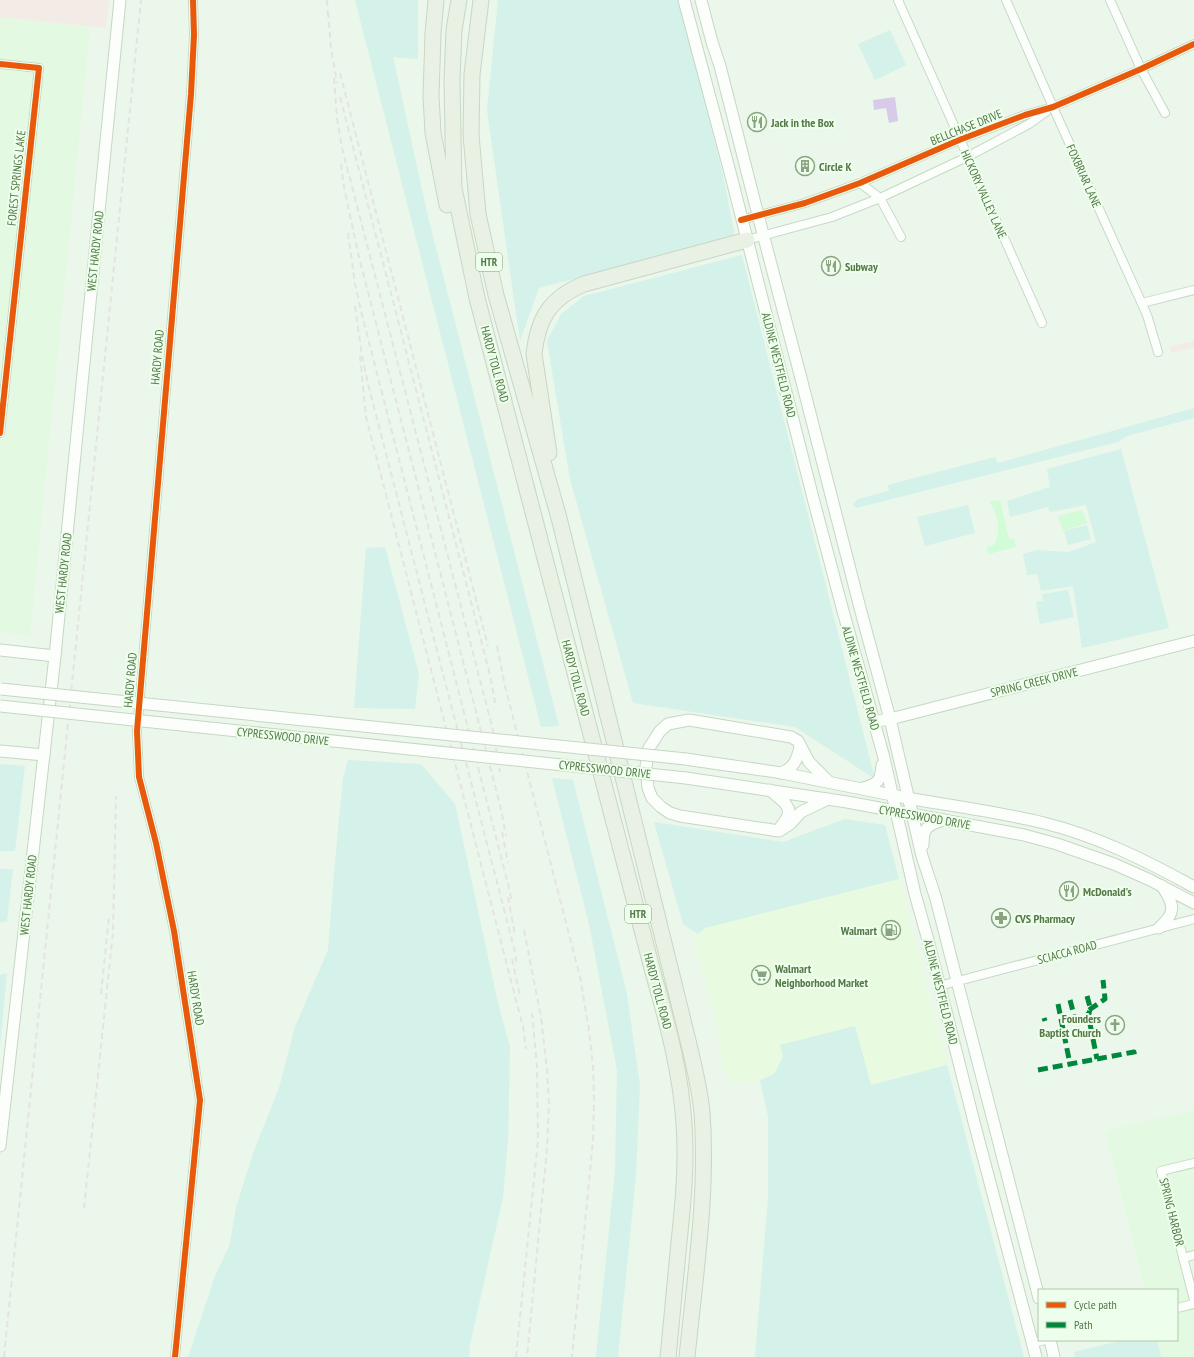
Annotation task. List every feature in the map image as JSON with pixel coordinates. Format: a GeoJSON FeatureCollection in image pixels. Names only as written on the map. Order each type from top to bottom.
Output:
{"type":"FeatureCollection","features":[{"type":"Feature","properties":{"kind":"highway"},"geometry":{"type":"LineString","coordinates":[[436,0],[432,34],[431,96],[433,133],[454,235],[477,298]]}},
{"type":"Feature","properties":{"kind":"highway","name":"HARDY TOLL ROAD"},"geometry":{"type":"LineString","coordinates":[[459,0],[454,30],[452,81],[454,188],[477,298],[669,1029],[680,1088],[685,1149],[683,1209],[668,1357]]}},
{"type":"Feature","properties":{"kind":"highway","name":"HARDY TOLL ROAD"},"geometry":{"type":"LineString","coordinates":[[481,0],[472,74],[471,135],[478,214],[496,295],[559,518],[683,1020],[702,1111],[704,1160],[702,1212],[686,1357]]}},
{"type":"Feature","properties":{"kind":"highway"},"geometry":{"type":"LineString","coordinates":[[559,518],[534,354],[538,328],[548,310],[563,295],[584,284],[747,240]]}},
{"type":"Feature","properties":{"kind":"main road","name":"WEST HARDY ROAD"},"geometry":{"type":"LineString","coordinates":[[0,1145],[55,656],[120,0]]}},
{"type":"Feature","properties":{"kind":"main road","name":"ALDINE WESTFIELD ROAD"},"geometry":{"type":"LineString","coordinates":[[684,0],[813,498],[883,754],[915,894],[1036,1357]]}},
{"type":"Feature","properties":{"kind":"main road","name":"ALDINE WESTFIELD ROAD"},"geometry":{"type":"LineString","coordinates":[[701,0],[720,66],[890,719],[922,856],[936,899],[1038,1294]]}},
{"type":"Feature","properties":{"kind":"main road"},"geometry":{"type":"LineString","coordinates":[[697,46],[712,42]]}},
{"type":"Feature","properties":{"kind":"main road"},"geometry":{"type":"LineString","coordinates":[[784,386],[802,382]]}},
{"type":"Feature","properties":{"kind":"main road"},"geometry":{"type":"LineString","coordinates":[[813,498],[831,494]]}},
{"type":"Feature","properties":{"kind":"main road"},"geometry":{"type":"LineString","coordinates":[[843,611],[860,608]]}},
{"type":"Feature","properties":{"kind":"main road","name":"SPRING CREEK DRIVE"},"geometry":{"type":"LineString","coordinates":[[874,722],[1194,641]]}},
{"type":"Feature","properties":{"kind":"main road"},"geometry":{"type":"LineString","coordinates":[[0,650],[55,656]]}},
{"type":"Feature","properties":{"kind":"main road","name":"CYPRESSWOOD DRIVE"},"geometry":{"type":"LineString","coordinates":[[1,688],[686,759],[781,773],[1046,823],[1139,858],[1194,887]]}},
{"type":"Feature","properties":{"kind":"main road","name":"CYPRESSWOOD DRIVE"},"geometry":{"type":"LineString","coordinates":[[0,706],[686,778],[828,799],[1024,835],[1068,847],[1114,864],[1162,886],[1194,903]]}},
{"type":"Feature","properties":{"kind":"main road"},"geometry":{"type":"LineString","coordinates":[[828,799],[801,812],[790,824],[779,831],[680,816],[665,810],[652,798],[648,788],[646,766],[649,748],[660,731],[668,724],[689,720],[791,737],[798,741],[809,762],[829,782]]}},
{"type":"Feature","properties":{"kind":"main road"},"geometry":{"type":"LineString","coordinates":[[781,773],[788,770],[795,763],[800,747]]}},
{"type":"Feature","properties":{"kind":"main road"},"geometry":{"type":"LineString","coordinates":[[0,750],[44,754]]}},
{"type":"Feature","properties":{"kind":"main road"},"geometry":{"type":"LineString","coordinates":[[862,788],[872,786],[881,777],[883,754]]}},
{"type":"Feature","properties":{"kind":"main road"},"geometry":{"type":"LineString","coordinates":[[770,790],[785,804],[789,810],[787,818],[779,831]]}},
{"type":"Feature","properties":{"kind":"main road"},"geometry":{"type":"LineString","coordinates":[[922,856],[923,834],[927,826],[944,820]]}},
{"type":"Feature","properties":{"kind":"main road"},"geometry":{"type":"LineString","coordinates":[[1068,847],[1073,832]]}},
{"type":"Feature","properties":{"kind":"main road"},"geometry":{"type":"LineString","coordinates":[[1158,928],[1167,921],[1172,910],[1170,897],[1162,886]]}},
{"type":"Feature","properties":{"kind":"main road"},"geometry":{"type":"LineString","coordinates":[[974,1122],[992,1117]]}},
{"type":"Feature","properties":{"kind":"main road"},"geometry":{"type":"LineString","coordinates":[[1050,1341],[1054,1357]]}},
{"type":"Feature","properties":{"kind":"street","name":"HARDY ROAD"},"geometry":{"type":"LineString","coordinates":[[175,1357],[200,1100],[174,931],[156,843],[138,776],[137,731],[191,94],[194,35],[193,0]]}},
{"type":"Feature","properties":{"kind":"street","name":"HICKORY VALLEY LANE"},"geometry":{"type":"LineString","coordinates":[[898,0],[959,140],[1042,323]]}},
{"type":"Feature","properties":{"kind":"street","name":"FOXBRIAR LANE"},"geometry":{"type":"LineString","coordinates":[[1006,0],[1142,303],[1158,352]]}},
{"type":"Feature","properties":{"kind":"street"},"geometry":{"type":"LineString","coordinates":[[1110,0],[1141,69],[1165,113]]}},
{"type":"Feature","properties":{"kind":"street","name":"BELLCHASE DRIVE"},"geometry":{"type":"LineString","coordinates":[[741,220],[805,203],[860,184],[959,140],[1053,107],[1141,69],[1194,44]]}},
{"type":"Feature","properties":{"kind":"street","name":"FOREST SPRINGS LAKE"},"geometry":{"type":"LineString","coordinates":[[0,64],[39,68],[0,433]]}},
{"type":"Feature","properties":{"kind":"street","name":"BELLCHASE DRIVE"},"geometry":{"type":"LineString","coordinates":[[747,240],[832,217],[880,198],[967,157],[1029,124],[1053,107]]}},
{"type":"Feature","properties":{"kind":"street"},"geometry":{"type":"LineString","coordinates":[[860,184],[880,198],[901,237]]}},
{"type":"Feature","properties":{"kind":"street"},"geometry":{"type":"LineString","coordinates":[[1142,303],[1194,290]]}},
{"type":"Feature","properties":{"kind":"street","name":"SCIACCA ROAD"},"geometry":{"type":"LineString","coordinates":[[939,986],[1194,919]]}},
{"type":"Feature","properties":{"kind":"street","name":"SPRING HARBOR"},"geometry":{"type":"LineString","coordinates":[[1194,1163],[1162,1171],[1194,1300]]}},
{"type":"Feature","properties":{"kind":"street"},"geometry":{"type":"LineString","coordinates":[[1183,1258],[1194,1255]]}},
{"type":"Feature","properties":{"kind":"street"},"geometry":{"type":"LineString","coordinates":[[1178,1308],[1194,1304]]}},
{"type":"Feature","properties":{"kind":"street"},"geometry":{"type":"LineString","coordinates":[[1033,1343],[1041,1341]]}},
{"type":"Feature","properties":{"kind":"shaded area"},"geometry":{"type":"Polygon","coordinates":[[[0,0],[109,0],[106,28],[0,17],[0,0]]]}},
{"type":"Feature","properties":{"kind":"shaded area"},"geometry":{"type":"Polygon","coordinates":[[[355,0],[418,0],[418,59],[393,57],[428,217],[559,726],[541,727],[355,0]]]}},
{"type":"Feature","properties":{"kind":"shaded area"},"geometry":{"type":"Polygon","coordinates":[[[498,0],[680,0],[723,175],[735,237],[539,288],[520,341],[487,110],[498,0]]]}},
{"type":"Feature","properties":{"kind":"shaded area"},"geometry":{"type":"Polygon","coordinates":[[[0,17],[90,27],[30,635],[0,632],[0,17]]]}},
{"type":"Feature","properties":{"kind":"shaded area"},"geometry":{"type":"Polygon","coordinates":[[[890,30],[906,65],[875,80],[858,44],[890,30]]]}},
{"type":"Feature","properties":{"kind":"shaded area"},"geometry":{"type":"Polygon","coordinates":[[[895,97],[898,121],[889,123],[886,108],[874,110],[873,100],[895,97]]]}},
{"type":"Feature","properties":{"kind":"shaded area"},"geometry":{"type":"Polygon","coordinates":[[[742,255],[875,779],[795,727],[633,703],[570,479],[547,341],[561,314],[584,296],[742,255]]]}},
{"type":"Feature","properties":{"kind":"shaded area"},"geometry":{"type":"Polygon","coordinates":[[[1194,341],[1194,347],[1171,353],[1169,347],[1194,341]]]}},
{"type":"Feature","properties":{"kind":"shaded area"},"geometry":{"type":"Polygon","coordinates":[[[1194,408],[1194,418],[1127,436],[1118,442],[856,508],[853,504],[858,499],[889,491],[888,485],[995,457],[998,463],[1194,408]]]}},
{"type":"Feature","properties":{"kind":"shaded area"},"geometry":{"type":"Polygon","coordinates":[[[1121,449],[1169,628],[1082,648],[1073,586],[1041,591],[1037,574],[1027,575],[1023,554],[1037,550],[1069,552],[1096,542],[1086,505],[1050,512],[1048,507],[1010,517],[1007,501],[1050,487],[1047,469],[1121,449]]]}},
{"type":"Feature","properties":{"kind":"shaded area"},"geometry":{"type":"Polygon","coordinates":[[[968,505],[975,533],[925,546],[917,517],[968,505]]]}},
{"type":"Feature","properties":{"kind":"shaded area"},"geometry":{"type":"Polygon","coordinates":[[[1087,525],[1091,539],[1068,545],[1064,531],[1087,525]]]}},
{"type":"Feature","properties":{"kind":"shaded area"},"geometry":{"type":"Polygon","coordinates":[[[385,547],[419,674],[415,709],[354,708],[366,548],[385,547]]]}},
{"type":"Feature","properties":{"kind":"shaded area"},"geometry":{"type":"Polygon","coordinates":[[[1068,590],[1074,617],[1040,624],[1036,602],[1043,601],[1042,594],[1068,590]]]}},
{"type":"Feature","properties":{"kind":"shaded area"},"geometry":{"type":"Polygon","coordinates":[[[348,760],[421,764],[455,804],[498,1003],[510,1047],[508,1141],[503,1197],[470,1345],[469,1357],[188,1357],[215,1276],[230,1244],[236,1207],[255,1148],[279,1088],[295,1027],[328,950],[343,778],[348,760]]]}},
{"type":"Feature","properties":{"kind":"shaded area"},"geometry":{"type":"Polygon","coordinates":[[[0,764],[25,766],[15,851],[0,851],[0,764]]]}},
{"type":"Feature","properties":{"kind":"shaded area"},"geometry":{"type":"Polygon","coordinates":[[[552,778],[573,780],[627,994],[640,1085],[636,1175],[618,1357],[596,1357],[615,1171],[617,1070],[589,924],[552,778]]]}},
{"type":"Feature","properties":{"kind":"shaded area"},"geometry":{"type":"Polygon","coordinates":[[[845,819],[885,825],[899,879],[705,928],[698,934],[683,924],[654,822],[783,842],[845,819]]]}},
{"type":"Feature","properties":{"kind":"shaded area"},"geometry":{"type":"Polygon","coordinates":[[[0,869],[13,869],[7,921],[0,923],[0,869]]]}},
{"type":"Feature","properties":{"kind":"shaded area"},"geometry":{"type":"Polygon","coordinates":[[[899,879],[947,1065],[871,1084],[780,1046],[783,1057],[774,1074],[760,1080],[735,1085],[724,1071],[717,1024],[694,941],[698,934],[705,928],[899,879]]]}},
{"type":"Feature","properties":{"kind":"shaded area"},"geometry":{"type":"Polygon","coordinates":[[[7,973],[0,1048],[0,975],[7,973]]]}},
{"type":"Feature","properties":{"kind":"shaded area"},"geometry":{"type":"Polygon","coordinates":[[[855,1026],[871,1085],[947,1065],[1024,1357],[755,1357],[768,1198],[768,1116],[760,1080],[774,1074],[783,1057],[780,1045],[855,1026]]]}},
{"type":"Feature","properties":{"kind":"shaded area"},"geometry":{"type":"Polygon","coordinates":[[[1194,1110],[1194,1357],[1161,1357],[1157,1341],[1178,1341],[1178,1289],[1145,1289],[1105,1131],[1194,1110]]]}},
{"type":"Feature","properties":{"kind":"shaded area"},"geometry":{"type":"Polygon","coordinates":[[[1120,1341],[1157,1341],[1161,1357],[1075,1357],[1074,1352],[1120,1341]]]}},
{"type":"Feature","properties":{"kind":"sand"},"geometry":{"type":"Polygon","coordinates":[[[1000,500],[1009,539],[1014,539],[1016,547],[989,554],[986,547],[994,545],[998,535],[998,523],[995,511],[989,502],[1000,500]]]}},
{"type":"Feature","properties":{"kind":"sand"},"geometry":{"type":"Polygon","coordinates":[[[1082,510],[1087,523],[1063,531],[1058,516],[1082,510]]]}},
{"type":"Feature","properties":{"kind":"railway"},"geometry":{"type":"LineString","coordinates":[[4,1357],[141,0]]}},
{"type":"Feature","properties":{"kind":"railway"},"geometry":{"type":"LineString","coordinates":[[327,0],[328,16]]}},
{"type":"Feature","properties":{"kind":"railway"},"geometry":{"type":"LineString","coordinates":[[328,12],[331,48],[337,83]]}},
{"type":"Feature","properties":{"kind":"railway"},"geometry":{"type":"LineString","coordinates":[[340,73],[488,646]]}},
{"type":"Feature","properties":{"kind":"railway"},"geometry":{"type":"LineString","coordinates":[[334,78],[337,118],[342,148],[493,730],[500,772]]}},
{"type":"Feature","properties":{"kind":"railway"},"geometry":{"type":"LineString","coordinates":[[340,97],[490,675],[495,703]]}},
{"type":"Feature","properties":{"kind":"railway"},"geometry":{"type":"LineString","coordinates":[[341,164],[344,187],[358,253],[501,809],[506,836]]}},
{"type":"Feature","properties":{"kind":"railway"},"geometry":{"type":"LineString","coordinates":[[348,233],[355,284],[361,311],[512,902]]}},
{"type":"Feature","properties":{"kind":"railway"},"geometry":{"type":"LineString","coordinates":[[355,306],[362,356],[368,384],[517,964]]}},
{"type":"Feature","properties":{"kind":"railway"},"geometry":{"type":"LineString","coordinates":[[360,356],[366,417],[523,1026],[526,1049]]}},
{"type":"Feature","properties":{"kind":"railway"},"geometry":{"type":"LineString","coordinates":[[497,646],[505,686],[580,977],[589,1030],[593,1066],[593,1141],[572,1357]]}},
{"type":"Feature","properties":{"kind":"railway"},"geometry":{"type":"LineString","coordinates":[[84,1208],[113,932],[116,796]]}},
{"type":"Feature","properties":{"kind":"railway"},"geometry":{"type":"LineString","coordinates":[[502,832],[508,863]]}},
{"type":"Feature","properties":{"kind":"railway"},"geometry":{"type":"LineString","coordinates":[[508,897],[515,935]]}},
{"type":"Feature","properties":{"kind":"railway"},"geometry":{"type":"LineString","coordinates":[[101,994],[109,916]]}},
{"type":"Feature","properties":{"kind":"railway"},"geometry":{"type":"LineString","coordinates":[[524,930],[541,1017],[549,1104],[547,1148],[527,1357]]}},
{"type":"Feature","properties":{"kind":"railway"},"geometry":{"type":"LineString","coordinates":[[512,959],[520,996]]}},
{"type":"Feature","properties":{"kind":"railway"},"geometry":{"type":"LineString","coordinates":[[516,1357],[538,1140],[537,1066],[532,1013]]}},
{"type":"Feature","properties":{"kind":"marked path"},"geometry":{"type":"LineString","coordinates":[[1089,1010],[1105,999],[1103,980]]}},
{"type":"Feature","properties":{"kind":"marked path"},"geometry":{"type":"LineString","coordinates":[[1087,996],[1090,1007],[1088,1014],[1097,1059]]}},
{"type":"Feature","properties":{"kind":"marked path"},"geometry":{"type":"LineString","coordinates":[[1070,1000],[1074,1015]]}},
{"type":"Feature","properties":{"kind":"marked path"},"geometry":{"type":"LineString","coordinates":[[1058,1004],[1070,1064]]}},
{"type":"Feature","properties":{"kind":"marked path"},"geometry":{"type":"LineString","coordinates":[[1038,1070],[1134,1052],[1135,1059]]}},
{"type":"Feature","properties":{"kind":"cycle path"},"geometry":{"type":"LineString","coordinates":[[175,1357],[200,1100],[174,931],[156,843],[139,777],[137,731],[191,94],[194,35],[193,0]]}},
{"type":"Feature","properties":{"kind":"cycle path"},"geometry":{"type":"LineString","coordinates":[[741,220],[805,203],[860,183],[959,140],[1025,115],[1053,107],[1141,69],[1194,44]]}},
{"type":"Feature","properties":{"kind":"cycle path"},"geometry":{"type":"LineString","coordinates":[[0,64],[39,68],[0,433]]}},
{"type":"Feature","properties":{"kind":"place","name":"Jack in the Box"},"geometry":{"type":"Point","coordinates":[757,122]}},
{"type":"Feature","properties":{"kind":"place","name":"Circle K"},"geometry":{"type":"Point","coordinates":[805,166]}},
{"type":"Feature","properties":{"kind":"place","name":"Subway"},"geometry":{"type":"Point","coordinates":[831,266]}},
{"type":"Feature","properties":{"kind":"place","name":"McDonald's"},"geometry":{"type":"Point","coordinates":[1069,891]}},
{"type":"Feature","properties":{"kind":"place","name":"CVS Pharmacy"},"geometry":{"type":"Point","coordinates":[1001,918]}},
{"type":"Feature","properties":{"kind":"place","name":"Walmart"},"geometry":{"type":"Point","coordinates":[891,930]}},
{"type":"Feature","properties":{"kind":"place","name":"Walmart Neighborhood Market"},"geometry":{"type":"Point","coordinates":[761,975]}},
{"type":"Feature","properties":{"kind":"place","name":"Founders Baptist Church"},"geometry":{"type":"Point","coordinates":[1115,1025]}}]}
